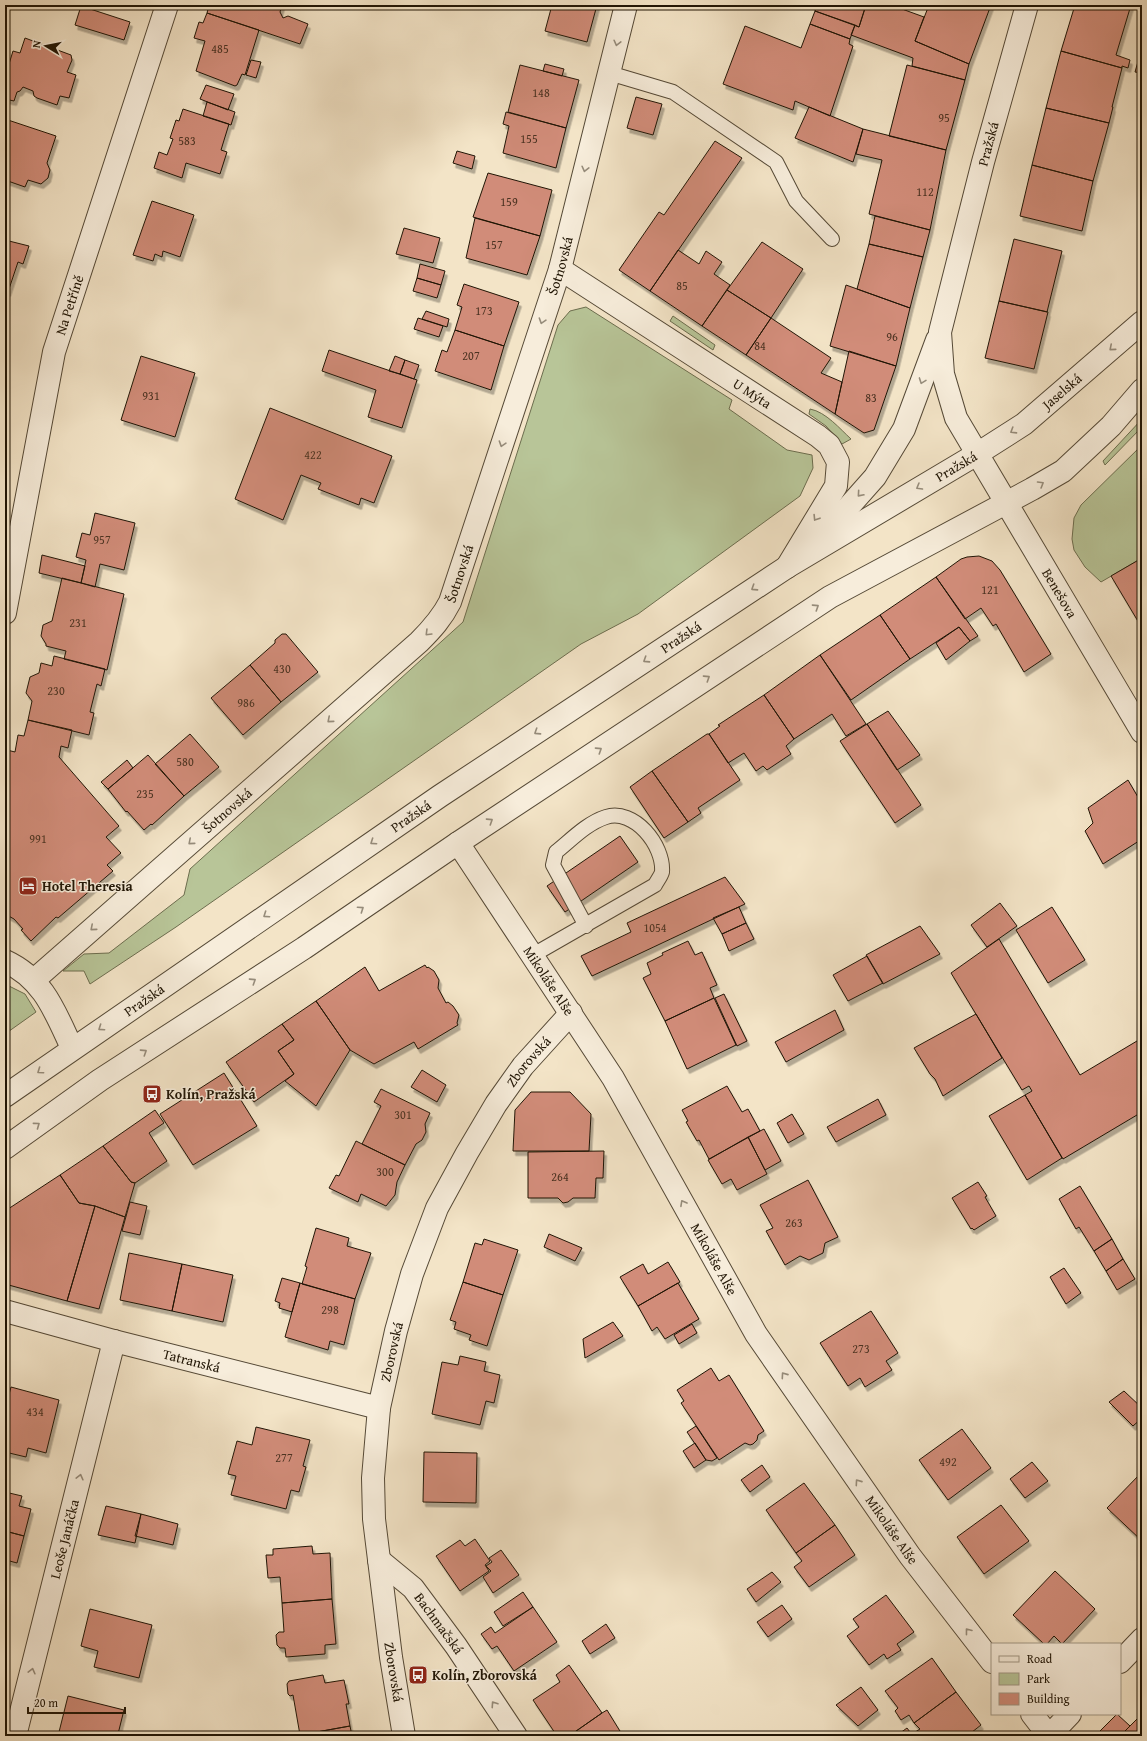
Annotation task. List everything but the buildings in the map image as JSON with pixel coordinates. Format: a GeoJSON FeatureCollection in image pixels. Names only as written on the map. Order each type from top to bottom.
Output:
{"type":"FeatureCollection","features":[{"type":"Feature","properties":{"kind":"street","name":"Na Petříně"},"geometry":{"type":"LineString","coordinates":[[5,613],[54,352],[166,5]]}},
{"type":"Feature","properties":{"kind":"street","name":"Šotnovská"},"geometry":{"type":"LineString","coordinates":[[34,980],[419,642],[435,626],[444,614],[450,602],[560,269],[626,5]]}},
{"type":"Feature","properties":{"kind":"street","name":"Pražská"},"geometry":{"type":"LineString","coordinates":[[5,1096],[72,1048],[440,796],[786,567],[977,454],[956,418],[943,374],[940,332],[983,162],[1027,5]]}},
{"type":"Feature","properties":{"kind":"street","name":"U Mýta"},"geometry":{"type":"LineString","coordinates":[[560,269],[818,436],[829,445],[838,462],[836,486],[786,567]]}},
{"type":"Feature","properties":{"kind":"street","name":"Jaselská"},"geometry":{"type":"LineString","coordinates":[[977,454],[1024,424],[1142,322]]}},
{"type":"Feature","properties":{"kind":"street"},"geometry":{"type":"LineString","coordinates":[[806,555],[874,477],[904,429],[940,332]]}},
{"type":"Feature","properties":{"kind":"street"},"geometry":{"type":"LineString","coordinates":[[5,1148],[100,1080],[304,948],[458,843],[830,597],[1063,471],[1111,426],[1142,390]]}},
{"type":"Feature","properties":{"kind":"street","name":"Benešova"},"geometry":{"type":"LineString","coordinates":[[977,454],[1142,732]]}},
{"type":"Feature","properties":{"kind":"street","name":"Mikoláše Alše"},"geometry":{"type":"LineString","coordinates":[[458,843],[613,1078],[756,1334],[910,1556],[991,1661]]}},
{"type":"Feature","properties":{"kind":"street"},"geometry":{"type":"LineString","coordinates":[[5,961],[20,969],[34,980],[43,991],[72,1048]]}},
{"type":"Feature","properties":{"kind":"street","name":"Zborovská"},"geometry":{"type":"LineString","coordinates":[[404,1736],[391,1657],[374,1519],[373,1478],[379,1408],[396,1331],[410,1281],[437,1208],[466,1153],[496,1104],[523,1066],[571,1013]]}},
{"type":"Feature","properties":{"kind":"street","name":"Tatranská"},"geometry":{"type":"LineString","coordinates":[[5,1311],[114,1341],[379,1408]]}},
{"type":"Feature","properties":{"kind":"street","name":"Leoše Janáčka"},"geometry":{"type":"LineString","coordinates":[[16,1736],[114,1341]]}},
{"type":"Feature","properties":{"kind":"street","name":"Bachmačská"},"geometry":{"type":"LineString","coordinates":[[380,1560],[413,1588],[456,1646],[516,1736]]}},
{"type":"Feature","properties":{"kind":"street"},"geometry":{"type":"LineString","coordinates":[[1121,1661],[1142,1640]]}},
{"type":"Feature","properties":{"kind":"street"},"geometry":{"type":"LineString","coordinates":[[1033,1715],[1049,1736],[1069,1715]]}},
{"type":"Feature","properties":{"kind":"lane"},"geometry":{"type":"LineString","coordinates":[[609,73],[673,92],[776,162],[796,200],[832,239]]}},
{"type":"Feature","properties":{"kind":"lane"},"geometry":{"type":"LineString","coordinates":[[533,955],[586,926],[655,885],[662,873],[660,853],[649,836],[634,821],[622,816],[606,817],[582,830],[556,852],[554,865],[586,926]]}},
{"type":"Feature","properties":{"kind":"green space"},"geometry":{"type":"Polygon","coordinates":[[[586,307],[732,400],[729,409],[787,450],[812,455],[813,468],[800,496],[638,614],[581,644],[176,927],[90,984],[84,971],[63,971],[84,954],[109,953],[184,895],[190,869],[463,622],[558,325],[570,311],[586,307]]]}},
{"type":"Feature","properties":{"kind":"green space"},"geometry":{"type":"Polygon","coordinates":[[[673,316],[715,345],[713,350],[670,321],[673,316]]]}},
{"type":"Feature","properties":{"kind":"green space"},"geometry":{"type":"Polygon","coordinates":[[[810,409],[827,417],[851,439],[842,444],[826,426],[809,414],[810,409]]]}},
{"type":"Feature","properties":{"kind":"green space"},"geometry":{"type":"Polygon","coordinates":[[[1142,419],[1142,427],[1105,465],[1103,461],[1142,419]]]}},
{"type":"Feature","properties":{"kind":"green space"},"geometry":{"type":"Polygon","coordinates":[[[1142,445],[1142,558],[1101,582],[1085,567],[1074,550],[1072,539],[1074,518],[1081,505],[1142,445]]]}},
{"type":"Feature","properties":{"kind":"green space"},"geometry":{"type":"Polygon","coordinates":[[[5,984],[25,994],[36,1012],[5,1034],[5,984]]]}},
{"type":"Feature","properties":{"kind":"place","name":"Hotel Theresia"},"geometry":{"type":"Point","coordinates":[28,886]}},
{"type":"Feature","properties":{"kind":"place","name":"Kolín, Pražská"},"geometry":{"type":"Point","coordinates":[152,1094]}},
{"type":"Feature","properties":{"kind":"place","name":"Kolín, Zborovská"},"geometry":{"type":"Point","coordinates":[418,1675]}}]}
